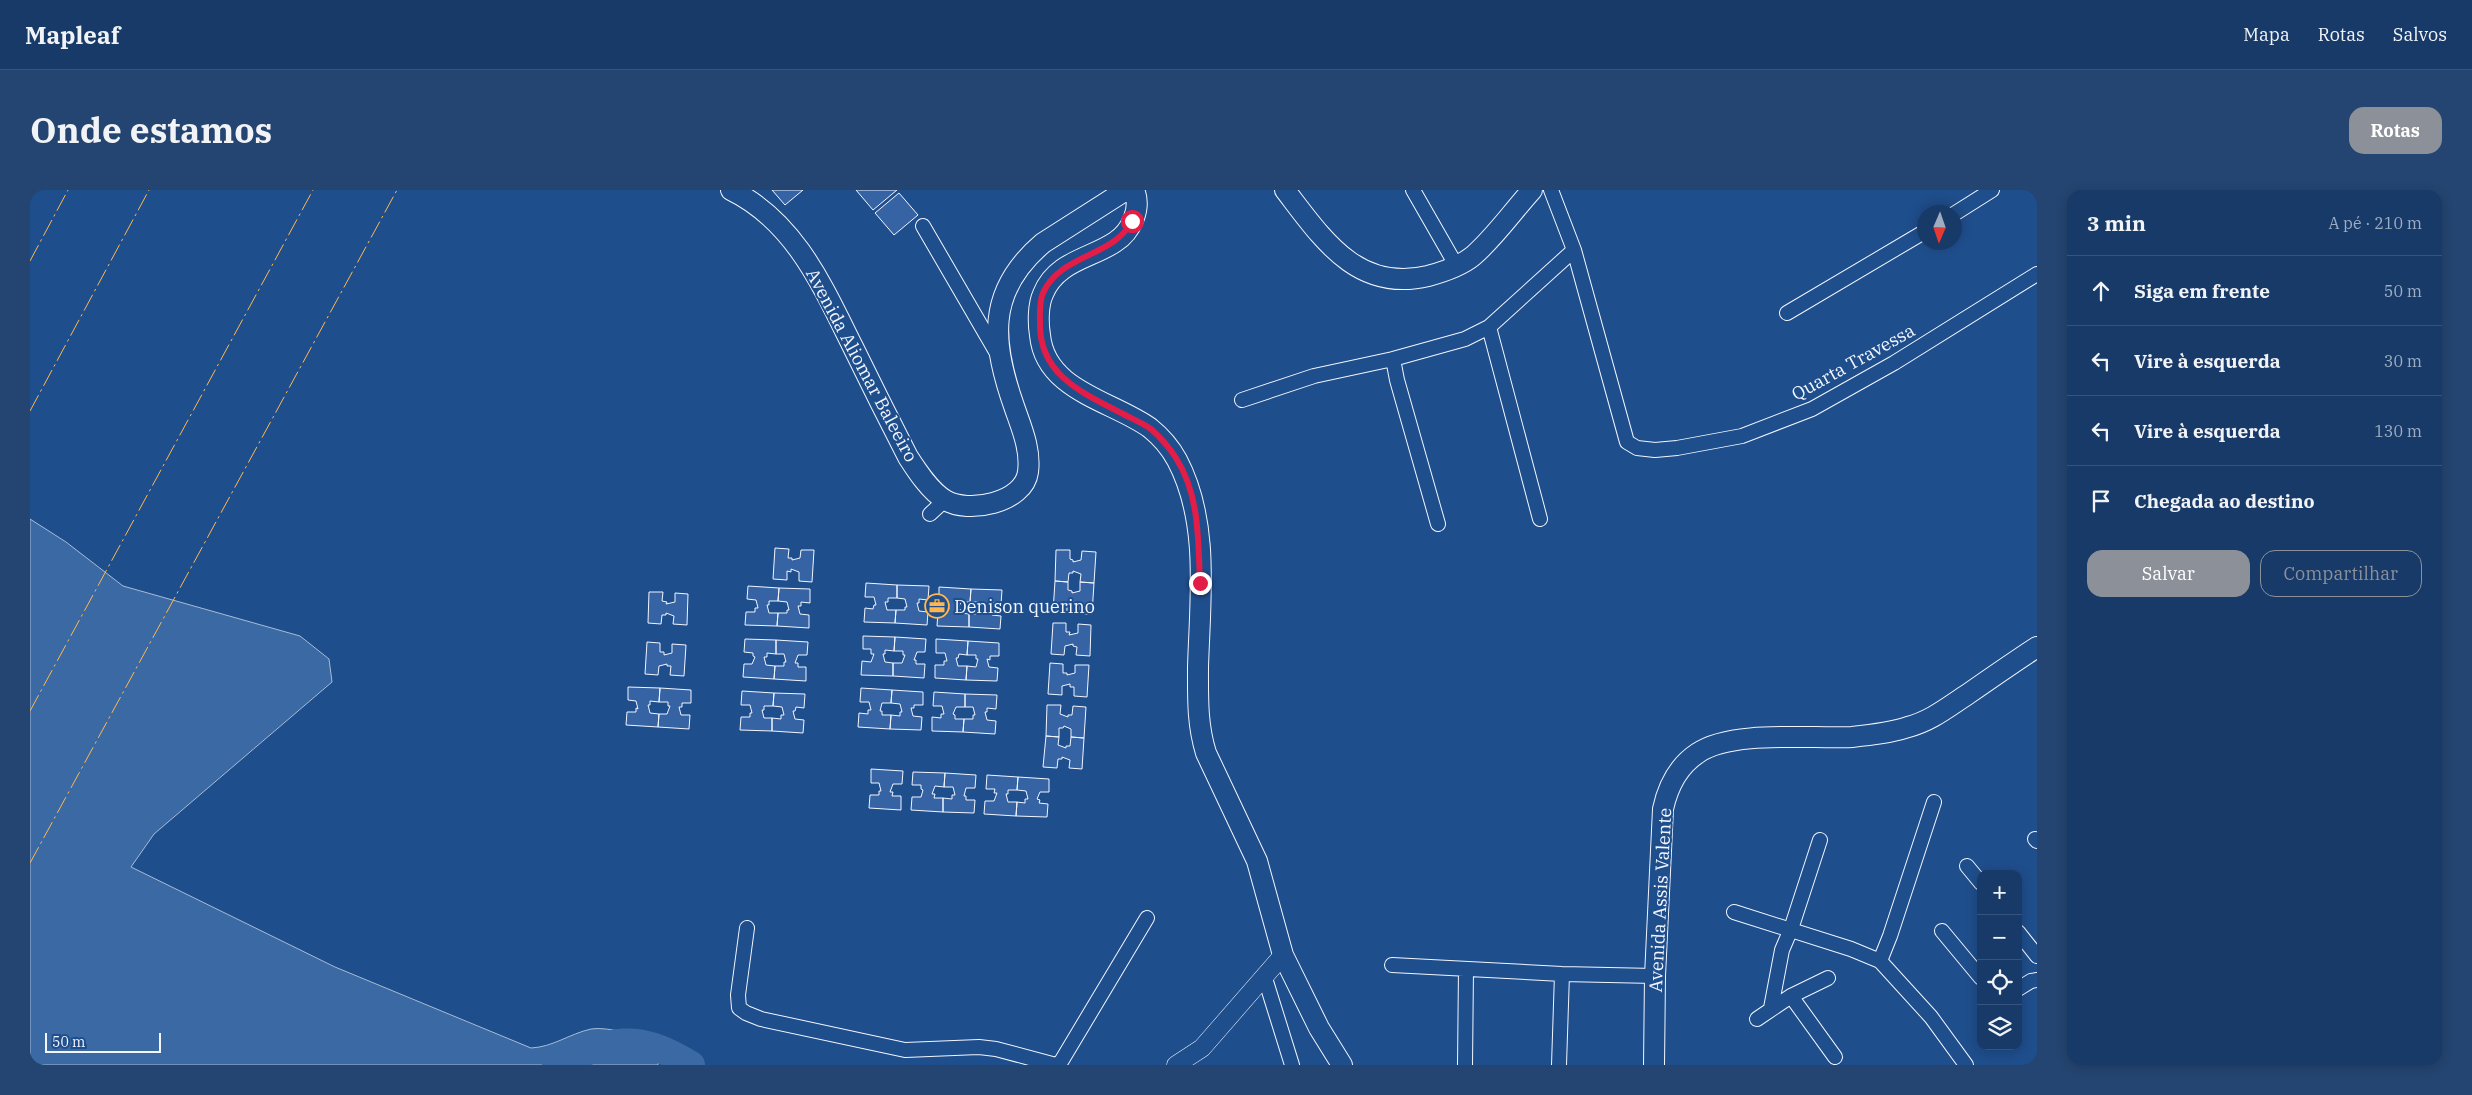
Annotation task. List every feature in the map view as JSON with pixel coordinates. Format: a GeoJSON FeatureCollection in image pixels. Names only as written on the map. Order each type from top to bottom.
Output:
{"type":"FeatureCollection","features":[{"type":"Feature","properties":{"kind":"main road"},"geometry":{"type":"LineString","coordinates":[[1285,190],[1334,251],[1365,271],[1390,278],[1415,279],[1439,273],[1474,256],[1532,190]]}},
{"type":"Feature","properties":{"kind":"main road","name":"Avenida Aliomar Baleeiro"},"geometry":{"type":"LineString","coordinates":[[737,191],[773,218],[799,248],[822,286],[908,457],[918,472],[945,500]]}},
{"type":"Feature","properties":{"kind":"main road"},"geometry":{"type":"LineString","coordinates":[[945,500],[976,505],[1005,500],[1023,486],[1028,473],[1028,457],[1024,437],[1001,371],[998,356],[997,332],[999,313],[1013,277],[1022,263],[1043,243],[1133,196]]}},
{"type":"Feature","properties":{"kind":"main road"},"geometry":{"type":"LineString","coordinates":[[1133,196],[1127,231],[1115,243],[1083,256],[1060,272],[1043,294],[1040,320],[1042,348],[1057,372],[1071,385],[1150,428],[1176,458],[1183,473],[1197,518],[1200,583],[1198,713],[1200,735],[1206,753],[1257,861],[1283,955],[1320,1028],[1342,1065]]}},
{"type":"Feature","properties":{"kind":"main road","name":"Avenida Assis Valente"},"geometry":{"type":"LineString","coordinates":[[1654,1065],[1655,976],[1662,809],[1667,790],[1685,764],[1698,752],[1712,746],[1732,742],[1764,738],[1852,737],[1908,728],[1929,720],[2037,647]]}},
{"type":"Feature","properties":{"kind":"street"},"geometry":{"type":"LineString","coordinates":[[1414,190],[1456,265]]}},
{"type":"Feature","properties":{"kind":"street"},"geometry":{"type":"LineString","coordinates":[[1242,400],[1314,376],[1393,359],[1464,339],[1489,327],[1574,250],[1551,190]]}},
{"type":"Feature","properties":{"kind":"street"},"geometry":{"type":"LineString","coordinates":[[1962,209],[1992,190]]}},
{"type":"Feature","properties":{"kind":"street"},"geometry":{"type":"LineString","coordinates":[[923,226],[998,356]]}},
{"type":"Feature","properties":{"kind":"street"},"geometry":{"type":"LineString","coordinates":[[1787,313],[1917,236]]}},
{"type":"Feature","properties":{"kind":"street","name":"Quarta Travessa"},"geometry":{"type":"LineString","coordinates":[[1574,250],[1623,431],[1627,442],[1637,448],[1670,448],[1742,436],[1803,412],[1894,362],[2037,274]]}},
{"type":"Feature","properties":{"kind":"street"},"geometry":{"type":"LineString","coordinates":[[1489,327],[1540,519]]}},
{"type":"Feature","properties":{"kind":"street"},"geometry":{"type":"LineString","coordinates":[[1393,359],[1397,380],[1438,524]]}},
{"type":"Feature","properties":{"kind":"street"},"geometry":{"type":"LineString","coordinates":[[930,514],[945,500]]}},
{"type":"Feature","properties":{"kind":"street"},"geometry":{"type":"LineString","coordinates":[[1880,961],[1934,802]]}},
{"type":"Feature","properties":{"kind":"street"},"geometry":{"type":"LineString","coordinates":[[1771,1008],[1782,950],[1791,929],[1820,840]]}},
{"type":"Feature","properties":{"kind":"street"},"geometry":{"type":"LineString","coordinates":[[1967,866],[1977,878]]}},
{"type":"Feature","properties":{"kind":"street"},"geometry":{"type":"LineString","coordinates":[[1734,912],[1851,949],[1880,961],[1931,1017],[1966,1065]]}},
{"type":"Feature","properties":{"kind":"street"},"geometry":{"type":"LineString","coordinates":[[747,928],[738,995],[739,1008],[746,1014],[761,1019],[905,1050],[979,1047],[996,1049],[1058,1065],[1147,918]]}},
{"type":"Feature","properties":{"kind":"street"},"geometry":{"type":"LineString","coordinates":[[1942,931],[1977,973]]}},
{"type":"Feature","properties":{"kind":"street"},"geometry":{"type":"LineString","coordinates":[[2022,937],[2037,956]]}},
{"type":"Feature","properties":{"kind":"street"},"geometry":{"type":"LineString","coordinates":[[1176,1065],[1202,1048],[1283,955]]}},
{"type":"Feature","properties":{"kind":"street"},"geometry":{"type":"LineString","coordinates":[[1392,965],[1562,974],[1655,976]]}},
{"type":"Feature","properties":{"kind":"street"},"geometry":{"type":"LineString","coordinates":[[1465,1065],[1466,969]]}},
{"type":"Feature","properties":{"kind":"street"},"geometry":{"type":"LineString","coordinates":[[1559,1065],[1562,974]]}},
{"type":"Feature","properties":{"kind":"street"},"geometry":{"type":"LineString","coordinates":[[1264,975],[1292,1065]]}},
{"type":"Feature","properties":{"kind":"street"},"geometry":{"type":"LineString","coordinates":[[1757,1019],[1791,996],[1828,978]]}},
{"type":"Feature","properties":{"kind":"street"},"geometry":{"type":"LineString","coordinates":[[2022,987],[2037,980]]}},
{"type":"Feature","properties":{"kind":"street"},"geometry":{"type":"LineString","coordinates":[[1791,996],[1835,1057]]}},
{"type":"Feature","properties":{"kind":"water"},"geometry":{"type":"Polygon","coordinates":[[[30,519],[66,542],[123,586],[300,636],[329,659],[332,682],[154,834],[131,867],[335,967],[531,1048],[554,1043],[591,1029],[607,1029],[626,1032],[660,1042],[658,1065],[30,1065],[30,519]]]}},
{"type":"Feature","properties":{"kind":"building"},"geometry":{"type":"Polygon","coordinates":[[[772,190],[803,190],[785,205],[772,190]]]}},
{"type":"Feature","properties":{"kind":"building"},"geometry":{"type":"Polygon","coordinates":[[[856,190],[897,190],[873,210],[856,190]]]}},
{"type":"Feature","properties":{"kind":"building"},"geometry":{"type":"Polygon","coordinates":[[[899,193],[918,215],[894,235],[875,213],[899,193]]]}},
{"type":"Feature","properties":{"kind":"building"},"geometry":{"type":"Polygon","coordinates":[[[775,548],[789,549],[788,558],[792,558],[792,560],[800,558],[801,550],[814,550],[812,582],[799,581],[799,572],[791,569],[791,572],[787,571],[787,580],[773,579],[775,548]]]}},
{"type":"Feature","properties":{"kind":"building"},"geometry":{"type":"Polygon","coordinates":[[[1056,550],[1070,550],[1070,559],[1073,562],[1081,560],[1082,551],[1096,552],[1094,583],[1080,582],[1081,574],[1073,571],[1073,573],[1069,573],[1068,582],[1055,581],[1056,550]]]}},
{"type":"Feature","properties":{"kind":"building"},"geometry":{"type":"Polygon","coordinates":[[[1055,581],[1068,582],[1068,590],[1072,591],[1072,593],[1080,591],[1080,582],[1094,583],[1092,614],[1079,614],[1079,605],[1075,605],[1075,602],[1067,604],[1067,613],[1053,612],[1055,581]]]}},
{"type":"Feature","properties":{"kind":"building"},"geometry":{"type":"Polygon","coordinates":[[[866,583],[897,585],[897,598],[888,598],[888,602],[885,602],[887,610],[896,610],[895,623],[864,622],[865,608],[873,609],[874,605],[876,605],[874,597],[865,597],[866,583]]]}},
{"type":"Feature","properties":{"kind":"building"},"geometry":{"type":"Polygon","coordinates":[[[897,585],[929,586],[928,600],[919,599],[919,603],[917,603],[919,611],[928,612],[927,625],[895,623],[896,610],[905,610],[905,607],[907,607],[905,599],[897,598],[897,585]]]}},
{"type":"Feature","properties":{"kind":"building"},"geometry":{"type":"Polygon","coordinates":[[[748,586],[779,588],[778,601],[769,601],[769,605],[767,605],[769,613],[778,613],[777,626],[745,625],[746,612],[755,612],[755,608],[758,608],[756,600],[747,599],[748,586]]]}},
{"type":"Feature","properties":{"kind":"building"},"geometry":{"type":"Polygon","coordinates":[[[939,587],[971,589],[970,602],[961,602],[958,609],[961,610],[961,613],[969,614],[969,627],[937,626],[938,612],[947,613],[947,609],[949,609],[947,601],[939,600],[939,587]]]}},
{"type":"Feature","properties":{"kind":"building"},"geometry":{"type":"Polygon","coordinates":[[[779,588],[810,589],[810,603],[801,602],[801,606],[798,606],[800,614],[809,615],[809,628],[777,626],[778,613],[787,613],[787,610],[789,610],[787,602],[778,601],[779,588]]]}},
{"type":"Feature","properties":{"kind":"building"},"geometry":{"type":"Polygon","coordinates":[[[971,589],[1002,590],[1001,604],[993,603],[992,607],[990,607],[992,615],[1001,616],[1000,629],[969,627],[969,614],[978,614],[978,610],[981,610],[979,602],[970,602],[971,589]]]}},
{"type":"Feature","properties":{"kind":"building"},"geometry":{"type":"Polygon","coordinates":[[[649,592],[663,592],[662,601],[667,602],[666,604],[675,602],[675,593],[688,594],[687,625],[673,624],[674,616],[666,613],[666,615],[662,615],[661,624],[648,623],[649,592]]]}},
{"type":"Feature","properties":{"kind":"building"},"geometry":{"type":"Polygon","coordinates":[[[1053,623],[1066,623],[1066,632],[1070,632],[1069,635],[1078,633],[1078,624],[1091,625],[1090,656],[1076,655],[1077,647],[1073,646],[1073,644],[1065,646],[1064,655],[1051,654],[1053,623]]]}},
{"type":"Feature","properties":{"kind":"building"},"geometry":{"type":"Polygon","coordinates":[[[863,636],[895,637],[894,651],[885,650],[885,654],[883,654],[885,662],[893,663],[893,676],[861,675],[862,661],[871,662],[874,654],[871,654],[871,649],[863,649],[863,636]]]}},
{"type":"Feature","properties":{"kind":"building"},"geometry":{"type":"Polygon","coordinates":[[[895,637],[926,639],[925,652],[917,652],[914,660],[916,660],[916,664],[925,664],[924,678],[893,676],[893,663],[902,663],[905,655],[903,655],[903,651],[894,651],[895,637]]]}},
{"type":"Feature","properties":{"kind":"building"},"geometry":{"type":"Polygon","coordinates":[[[745,639],[776,640],[776,654],[767,653],[767,657],[764,657],[766,665],[775,666],[774,679],[743,677],[744,664],[752,664],[755,657],[753,653],[744,652],[745,639]]]}},
{"type":"Feature","properties":{"kind":"building"},"geometry":{"type":"Polygon","coordinates":[[[936,639],[968,641],[967,655],[959,654],[958,658],[956,658],[958,666],[967,666],[966,680],[935,678],[935,665],[944,665],[944,661],[947,661],[945,653],[936,653],[936,639]]]}},
{"type":"Feature","properties":{"kind":"building"},"geometry":{"type":"Polygon","coordinates":[[[776,640],[808,642],[807,655],[798,655],[795,663],[798,663],[798,667],[806,667],[806,681],[774,679],[775,666],[784,666],[784,662],[786,662],[784,654],[776,654],[776,640]]]}},
{"type":"Feature","properties":{"kind":"building"},"geometry":{"type":"Polygon","coordinates":[[[968,641],[999,643],[999,656],[990,656],[990,660],[987,659],[989,667],[998,668],[997,681],[966,680],[967,666],[976,667],[978,659],[976,659],[976,655],[967,655],[968,641]]]}},
{"type":"Feature","properties":{"kind":"building"},"geometry":{"type":"Polygon","coordinates":[[[647,642],[660,643],[660,652],[664,652],[664,655],[672,653],[672,644],[686,645],[684,676],[670,675],[671,666],[667,666],[667,664],[659,666],[658,675],[645,674],[647,642]]]}},
{"type":"Feature","properties":{"kind":"building"},"geometry":{"type":"Polygon","coordinates":[[[1050,663],[1063,664],[1063,673],[1067,673],[1067,675],[1075,673],[1075,665],[1089,665],[1087,697],[1074,696],[1074,687],[1070,687],[1070,684],[1062,686],[1062,695],[1048,694],[1050,663]]]}},
{"type":"Feature","properties":{"kind":"building"},"geometry":{"type":"Polygon","coordinates":[[[628,687],[660,688],[659,702],[650,701],[650,705],[648,705],[650,713],[659,714],[658,727],[626,725],[627,712],[636,712],[636,708],[638,709],[636,701],[628,700],[628,687]]]}},
{"type":"Feature","properties":{"kind":"building"},"geometry":{"type":"Polygon","coordinates":[[[660,688],[691,690],[691,703],[682,703],[682,707],[679,707],[681,715],[690,715],[689,729],[658,727],[659,714],[667,714],[670,706],[668,706],[668,702],[659,702],[660,688]]]}},
{"type":"Feature","properties":{"kind":"building"},"geometry":{"type":"Polygon","coordinates":[[[861,688],[892,690],[891,703],[882,703],[880,711],[882,711],[882,715],[891,715],[890,729],[858,727],[859,713],[868,714],[868,710],[871,710],[869,702],[860,702],[861,688]]]}},
{"type":"Feature","properties":{"kind":"building"},"geometry":{"type":"Polygon","coordinates":[[[892,690],[923,692],[923,705],[914,705],[914,708],[911,708],[913,716],[922,717],[921,730],[890,729],[891,715],[900,716],[900,712],[902,712],[900,704],[891,703],[892,690]]]}},
{"type":"Feature","properties":{"kind":"building"},"geometry":{"type":"Polygon","coordinates":[[[742,691],[774,693],[773,706],[764,706],[764,710],[762,710],[764,718],[772,718],[772,731],[740,730],[741,717],[750,717],[750,713],[752,713],[750,705],[741,705],[742,691]]]}},
{"type":"Feature","properties":{"kind":"building"},"geometry":{"type":"Polygon","coordinates":[[[934,692],[965,694],[965,707],[956,707],[953,714],[955,719],[964,719],[963,732],[932,731],[932,717],[941,718],[941,714],[944,714],[942,706],[933,706],[934,692]]]}},
{"type":"Feature","properties":{"kind":"building"},"geometry":{"type":"Polygon","coordinates":[[[774,693],[805,694],[804,708],[796,707],[795,711],[793,711],[795,719],[804,720],[803,733],[772,731],[772,718],[781,719],[781,715],[784,715],[782,707],[773,706],[774,693]]]}},
{"type":"Feature","properties":{"kind":"building"},"geometry":{"type":"Polygon","coordinates":[[[965,694],[997,695],[996,709],[987,708],[987,712],[985,712],[987,720],[996,721],[995,734],[963,732],[964,719],[973,719],[973,715],[975,715],[973,707],[965,707],[965,694]]]}},
{"type":"Feature","properties":{"kind":"building"},"geometry":{"type":"Polygon","coordinates":[[[1047,705],[1061,705],[1060,714],[1068,717],[1068,715],[1072,715],[1073,706],[1086,707],[1084,738],[1071,737],[1071,729],[1064,726],[1059,728],[1059,737],[1046,736],[1047,705]]]}},
{"type":"Feature","properties":{"kind":"building"},"geometry":{"type":"Polygon","coordinates":[[[1046,736],[1059,737],[1058,745],[1066,748],[1066,746],[1070,746],[1071,737],[1084,738],[1082,769],[1069,768],[1070,760],[1062,757],[1062,759],[1058,759],[1057,768],[1043,767],[1046,736]]]}},
{"type":"Feature","properties":{"kind":"building"},"geometry":{"type":"Polygon","coordinates":[[[871,769],[903,771],[902,784],[893,784],[890,792],[893,792],[892,796],[901,796],[901,810],[869,808],[870,795],[879,795],[879,791],[881,791],[879,783],[871,783],[871,769]]]}},
{"type":"Feature","properties":{"kind":"building"},"geometry":{"type":"Polygon","coordinates":[[[913,772],[945,773],[944,787],[935,786],[932,794],[935,794],[934,798],[943,798],[943,812],[911,810],[912,797],[921,797],[923,790],[921,785],[912,785],[913,772]]]}},
{"type":"Feature","properties":{"kind":"building"},"geometry":{"type":"Polygon","coordinates":[[[945,773],[976,775],[975,788],[966,788],[964,796],[966,796],[966,800],[975,800],[974,813],[943,812],[943,798],[952,799],[952,795],[955,795],[953,787],[944,787],[945,773]]]}},
{"type":"Feature","properties":{"kind":"building"},"geometry":{"type":"Polygon","coordinates":[[[987,775],[1018,777],[1017,790],[1008,790],[1008,794],[1006,794],[1008,802],[1017,802],[1016,816],[984,814],[985,801],[994,801],[997,793],[994,793],[995,789],[986,789],[987,775]]]}},
{"type":"Feature","properties":{"kind":"building"},"geometry":{"type":"Polygon","coordinates":[[[1018,777],[1049,779],[1049,792],[1040,792],[1037,799],[1040,800],[1039,803],[1048,804],[1047,817],[1016,816],[1017,802],[1025,803],[1025,799],[1028,799],[1026,791],[1017,790],[1018,777]]]}},
{"type":"Feature","properties":{"kind":"waterway"},"geometry":{"type":"LineString","coordinates":[[556,1065],[593,1049],[624,1042],[655,1047],[691,1065]]}},
{"type":"Feature","properties":{"kind":"power"},"geometry":{"type":"LineString","coordinates":[[30,261],[68,190]]}},
{"type":"Feature","properties":{"kind":"power"},"geometry":{"type":"LineString","coordinates":[[30,411],[149,190]]}},
{"type":"Feature","properties":{"kind":"power"},"geometry":{"type":"LineString","coordinates":[[30,711],[313,190]]}},
{"type":"Feature","properties":{"kind":"power"},"geometry":{"type":"LineString","coordinates":[[30,863],[397,190]]}},
{"type":"Feature","properties":{"kind":"place","name":"Denison querino"},"geometry":{"type":"Point","coordinates":[937,606]}},
{"type":"Feature","properties":{"kind":"route"},"geometry":{"type":"LineString","coordinates":[[1132,221],[1127,231],[1115,243],[1083,256],[1060,272],[1050,283],[1043,294],[1041,306],[1040,334],[1042,348],[1047,360],[1071,385],[1150,428],[1176,458],[1192,497],[1197,518],[1200,583]]}}]}
